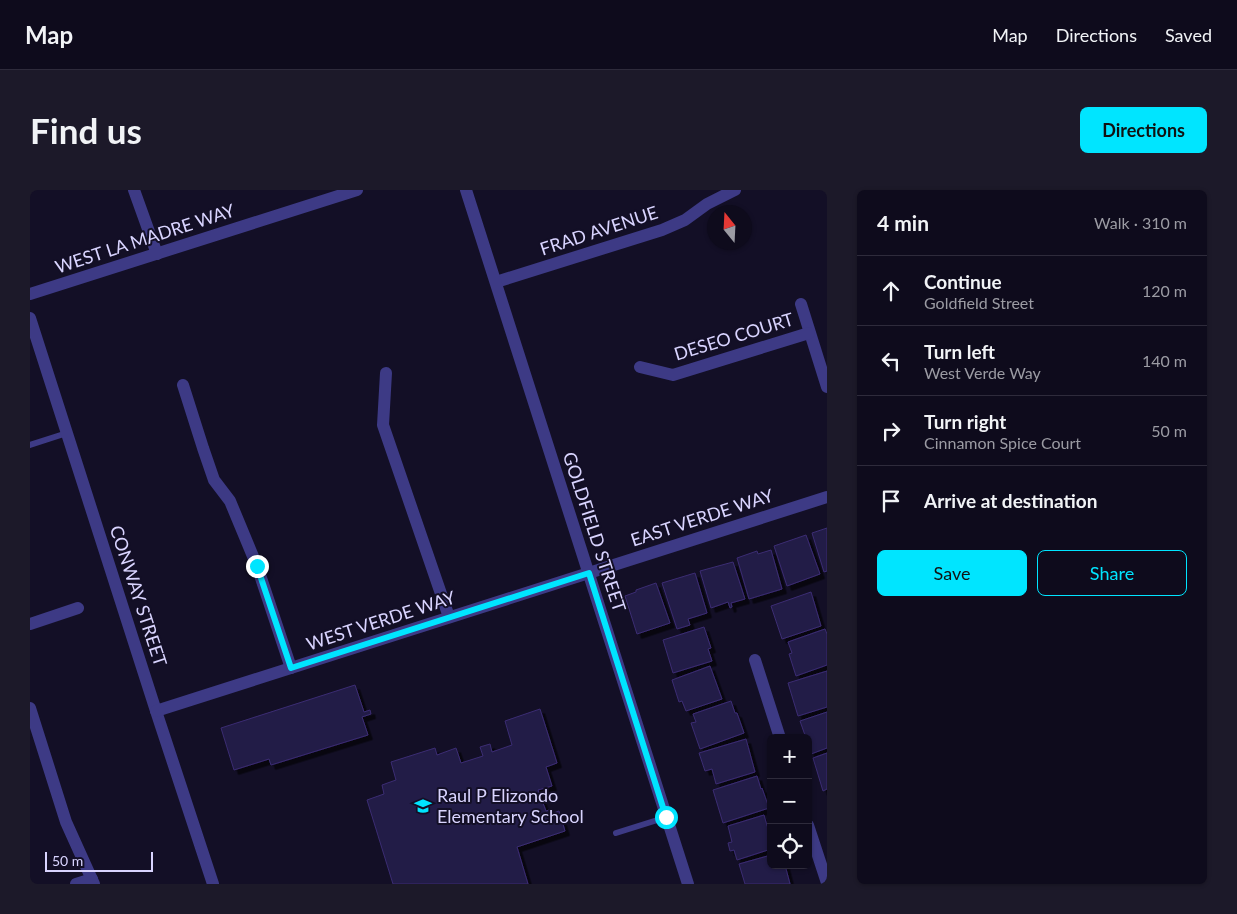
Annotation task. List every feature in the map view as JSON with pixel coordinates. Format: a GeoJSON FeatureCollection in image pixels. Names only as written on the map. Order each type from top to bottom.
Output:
{"type":"FeatureCollection","features":[{"type":"Feature","properties":{"kind":"street"},"geometry":{"type":"LineString","coordinates":[[134,190],[157,254]]}},
{"type":"Feature","properties":{"kind":"street","name":"WEST LA MADRE WAY"},"geometry":{"type":"LineString","coordinates":[[30,294],[357,190]]}},
{"type":"Feature","properties":{"kind":"street","name":"GOLDFIELD STREET"},"geometry":{"type":"LineString","coordinates":[[466,190],[688,884]]}},
{"type":"Feature","properties":{"kind":"street","name":"FRAD AVENUE"},"geometry":{"type":"LineString","coordinates":[[496,282],[662,230],[685,220],[707,204],[735,190]]}},
{"type":"Feature","properties":{"kind":"street"},"geometry":{"type":"LineString","coordinates":[[801,304],[827,388]]}},
{"type":"Feature","properties":{"kind":"street","name":"CONWAY STREET"},"geometry":{"type":"LineString","coordinates":[[30,318],[213,884]]}},
{"type":"Feature","properties":{"kind":"street","name":"DESEO COURT"},"geometry":{"type":"LineString","coordinates":[[640,367],[673,375],[809,333]]}},
{"type":"Feature","properties":{"kind":"street"},"geometry":{"type":"LineString","coordinates":[[386,373],[383,425],[449,617]]}},
{"type":"Feature","properties":{"kind":"street"},"geometry":{"type":"LineString","coordinates":[[183,385],[214,480],[230,501],[257,566],[291,668]]}},
{"type":"Feature","properties":{"kind":"street","name":"EAST VERDE WAY"},"geometry":{"type":"LineString","coordinates":[[589,573],[827,497]]}},
{"type":"Feature","properties":{"kind":"street","name":"WEST VERDE WAY"},"geometry":{"type":"LineString","coordinates":[[156,711],[589,573]]}},
{"type":"Feature","properties":{"kind":"street"},"geometry":{"type":"LineString","coordinates":[[30,624],[78,608]]}},
{"type":"Feature","properties":{"kind":"street"},"geometry":{"type":"LineString","coordinates":[[755,660],[779,734]]}},
{"type":"Feature","properties":{"kind":"street"},"geometry":{"type":"LineString","coordinates":[[30,708],[66,822],[93,882],[76,884]]}},
{"type":"Feature","properties":{"kind":"street"},"geometry":{"type":"LineString","coordinates":[[812,837],[827,883]]}},
{"type":"Feature","properties":{"kind":"lane"},"geometry":{"type":"LineString","coordinates":[[30,445],[67,433]]}},
{"type":"Feature","properties":{"kind":"lane"},"geometry":{"type":"LineString","coordinates":[[616,833],[666,817]]}},
{"type":"Feature","properties":{"kind":"building"},"geometry":{"type":"Polygon","coordinates":[[[827,528],[827,571],[824,572],[812,533],[827,528]]]}},
{"type":"Feature","properties":{"kind":"building"},"geometry":{"type":"Polygon","coordinates":[[[806,535],[820,574],[787,586],[774,546],[806,535]]]}},
{"type":"Feature","properties":{"kind":"building"},"geometry":{"type":"Polygon","coordinates":[[[771,550],[782,589],[749,599],[737,558],[757,551],[758,554],[771,550]]]}},
{"type":"Feature","properties":{"kind":"building"},"geometry":{"type":"Polygon","coordinates":[[[733,562],[745,599],[731,603],[732,607],[730,608],[728,602],[711,608],[700,571],[733,562]]]}},
{"type":"Feature","properties":{"kind":"building"},"geometry":{"type":"Polygon","coordinates":[[[695,573],[707,613],[688,619],[690,625],[677,629],[662,583],[695,573]]]}},
{"type":"Feature","properties":{"kind":"building"},"geometry":{"type":"Polygon","coordinates":[[[656,583],[670,623],[637,634],[625,596],[656,583]]]}},
{"type":"Feature","properties":{"kind":"building"},"geometry":{"type":"Polygon","coordinates":[[[811,592],[821,626],[782,639],[771,606],[811,592]]]}},
{"type":"Feature","properties":{"kind":"building"},"geometry":{"type":"Polygon","coordinates":[[[704,627],[711,648],[708,649],[712,661],[673,673],[663,640],[704,627]]]}},
{"type":"Feature","properties":{"kind":"building"},"geometry":{"type":"Polygon","coordinates":[[[825,629],[827,634],[827,665],[796,676],[789,654],[792,653],[788,642],[825,629]]]}},
{"type":"Feature","properties":{"kind":"building"},"geometry":{"type":"Polygon","coordinates":[[[710,666],[722,699],[686,711],[682,701],[679,702],[672,680],[710,666]]]}},
{"type":"Feature","properties":{"kind":"building"},"geometry":{"type":"Polygon","coordinates":[[[827,671],[827,707],[798,716],[788,683],[827,671]]]}},
{"type":"Feature","properties":{"kind":"building"},"geometry":{"type":"Polygon","coordinates":[[[355,685],[364,712],[370,710],[371,714],[362,717],[368,735],[271,765],[269,759],[234,770],[221,728],[355,685]]]}},
{"type":"Feature","properties":{"kind":"building"},"geometry":{"type":"Polygon","coordinates":[[[731,701],[744,733],[700,749],[691,723],[696,722],[693,714],[731,701]]]}},
{"type":"Feature","properties":{"kind":"building"},"geometry":{"type":"Polygon","coordinates":[[[540,709],[557,763],[546,767],[552,786],[538,790],[546,811],[549,810],[551,814],[559,811],[565,831],[517,847],[528,884],[393,884],[367,800],[384,794],[382,785],[396,780],[391,762],[435,748],[437,755],[456,748],[461,763],[483,756],[480,747],[490,744],[492,752],[512,745],[505,721],[540,709]]]}},
{"type":"Feature","properties":{"kind":"building"},"geometry":{"type":"Polygon","coordinates":[[[827,712],[827,748],[812,754],[812,734],[805,734],[800,721],[827,712]]]}},
{"type":"Feature","properties":{"kind":"building"},"geometry":{"type":"Polygon","coordinates":[[[746,739],[755,772],[716,784],[712,769],[705,771],[699,753],[746,739]]]}},
{"type":"Feature","properties":{"kind":"building"},"geometry":{"type":"Polygon","coordinates":[[[827,753],[827,789],[823,791],[813,758],[827,753]]]}},
{"type":"Feature","properties":{"kind":"building"},"geometry":{"type":"Polygon","coordinates":[[[757,776],[767,802],[767,809],[723,823],[713,790],[757,776]]]}},
{"type":"Feature","properties":{"kind":"building"},"geometry":{"type":"Polygon","coordinates":[[[764,815],[767,826],[767,850],[737,860],[734,850],[730,851],[728,843],[732,842],[728,826],[764,815]]]}},
{"type":"Feature","properties":{"kind":"building"},"geometry":{"type":"Polygon","coordinates":[[[767,856],[767,869],[786,869],[790,884],[745,884],[739,864],[767,856]]]}},
{"type":"Feature","properties":{"kind":"place","name":"Raul P Elizondo Elementary School"},"geometry":{"type":"Point","coordinates":[423,806]}},
{"type":"Feature","properties":{"kind":"route"},"geometry":{"type":"LineString","coordinates":[[257,566],[291,668],[589,573],[666,817]]}}]}
